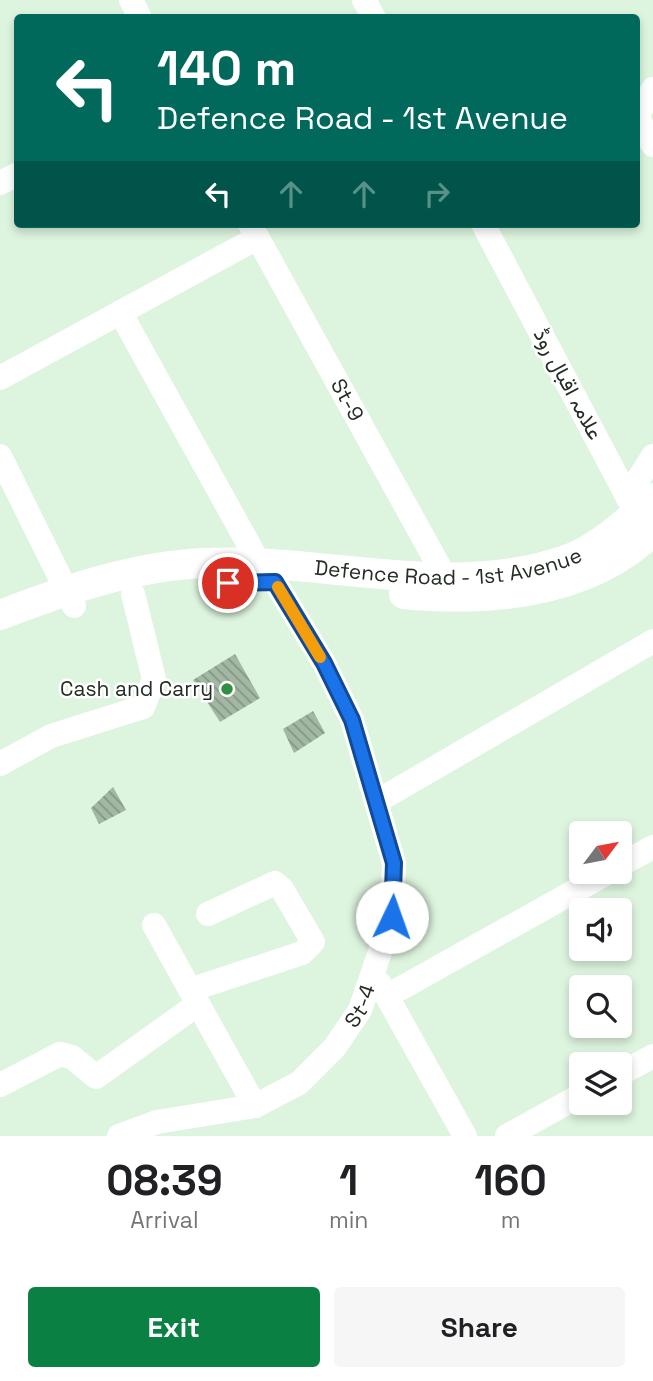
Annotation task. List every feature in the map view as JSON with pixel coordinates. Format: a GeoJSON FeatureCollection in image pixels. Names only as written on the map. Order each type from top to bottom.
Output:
{"type":"FeatureCollection","features":[{"type":"Feature","properties":{"kind":"main road","name":"Defence Road - 1st Avenue"},"geometry":{"type":"LineString","coordinates":[[0,615],[71,598],[149,570],[203,563],[449,598],[526,593],[574,580],[617,559],[645,520]]}},
{"type":"Feature","properties":{"kind":"main road","name":"Defence Road - 1st Avenue"},"geometry":{"type":"LineString","coordinates":[[0,635],[71,598],[133,594],[181,584],[267,573],[445,577],[516,573],[565,561],[645,520]]}},
{"type":"Feature","properties":{"kind":"street"},"geometry":{"type":"LineString","coordinates":[[640,111],[653,89]]}},
{"type":"Feature","properties":{"kind":"street"},"geometry":{"type":"LineString","coordinates":[[640,121],[653,145]]}},
{"type":"Feature","properties":{"kind":"street","name":"علامہ اقبال روڈ"},"geometry":{"type":"LineString","coordinates":[[485,228],[645,520]]}},
{"type":"Feature","properties":{"kind":"street"},"geometry":{"type":"LineString","coordinates":[[0,378],[120,312],[253,231]]}},
{"type":"Feature","properties":{"kind":"street","name":"St-9"},"geometry":{"type":"LineString","coordinates":[[253,231],[445,577]]}},
{"type":"Feature","properties":{"kind":"street","name":"St-4"},"geometry":{"type":"LineString","coordinates":[[119,1136],[157,1122],[255,1106],[299,1083],[335,1047],[359,1010],[392,917],[394,863],[352,720],[324,663],[267,573],[120,312]]}},
{"type":"Feature","properties":{"kind":"street"},"geometry":{"type":"LineString","coordinates":[[0,456],[71,598]]}},
{"type":"Feature","properties":{"kind":"street"},"geometry":{"type":"LineString","coordinates":[[645,520],[653,457]]}},
{"type":"Feature","properties":{"kind":"street"},"geometry":{"type":"LineString","coordinates":[[0,764],[51,736],[143,707],[154,679],[133,594]]}},
{"type":"Feature","properties":{"kind":"street"},"geometry":{"type":"LineString","coordinates":[[376,802],[653,641]]}},
{"type":"Feature","properties":{"kind":"street"},"geometry":{"type":"LineString","coordinates":[[632,858],[653,846]]}},
{"type":"Feature","properties":{"kind":"street"},"geometry":{"type":"LineString","coordinates":[[0,1085],[60,1054],[72,1057],[96,1077],[194,997],[302,953],[313,942],[282,888],[275,883],[208,914]]}},
{"type":"Feature","properties":{"kind":"street"},"geometry":{"type":"LineString","coordinates":[[387,996],[588,884]]}},
{"type":"Feature","properties":{"kind":"street"},"geometry":{"type":"LineString","coordinates":[[154,925],[255,1106]]}},
{"type":"Feature","properties":{"kind":"street"},"geometry":{"type":"LineString","coordinates":[[373,972],[465,1136]]}},
{"type":"Feature","properties":{"kind":"street"},"geometry":{"type":"LineString","coordinates":[[632,1067],[653,1056]]}},
{"type":"Feature","properties":{"kind":"street"},"geometry":{"type":"LineString","coordinates":[[507,1136],[569,1102]]}},
{"type":"Feature","properties":{"kind":"building","name":"Cash and Carry"},"geometry":{"type":"Polygon","coordinates":[[[235,654],[260,698],[220,722],[193,680],[235,654]]]}},
{"type":"Feature","properties":{"kind":"building"},"geometry":{"type":"Polygon","coordinates":[[[313,711],[325,733],[294,753],[283,729],[313,711]]]}},
{"type":"Feature","properties":{"kind":"building"},"geometry":{"type":"Polygon","coordinates":[[[113,787],[126,810],[99,824],[91,808],[113,787]]]}},
{"type":"Feature","properties":{"kind":"slow traffic"},"geometry":{"type":"LineString","coordinates":[[278,587],[320,657]]}},
{"type":"Feature","properties":{"kind":"place","name":"Cash and Carry"},"geometry":{"type":"Point","coordinates":[227,689]}},
{"type":"Feature","properties":{"kind":"route"},"geometry":{"type":"LineString","coordinates":[[228,583],[275,582],[324,663],[352,720],[394,863],[392,917]]}}]}
